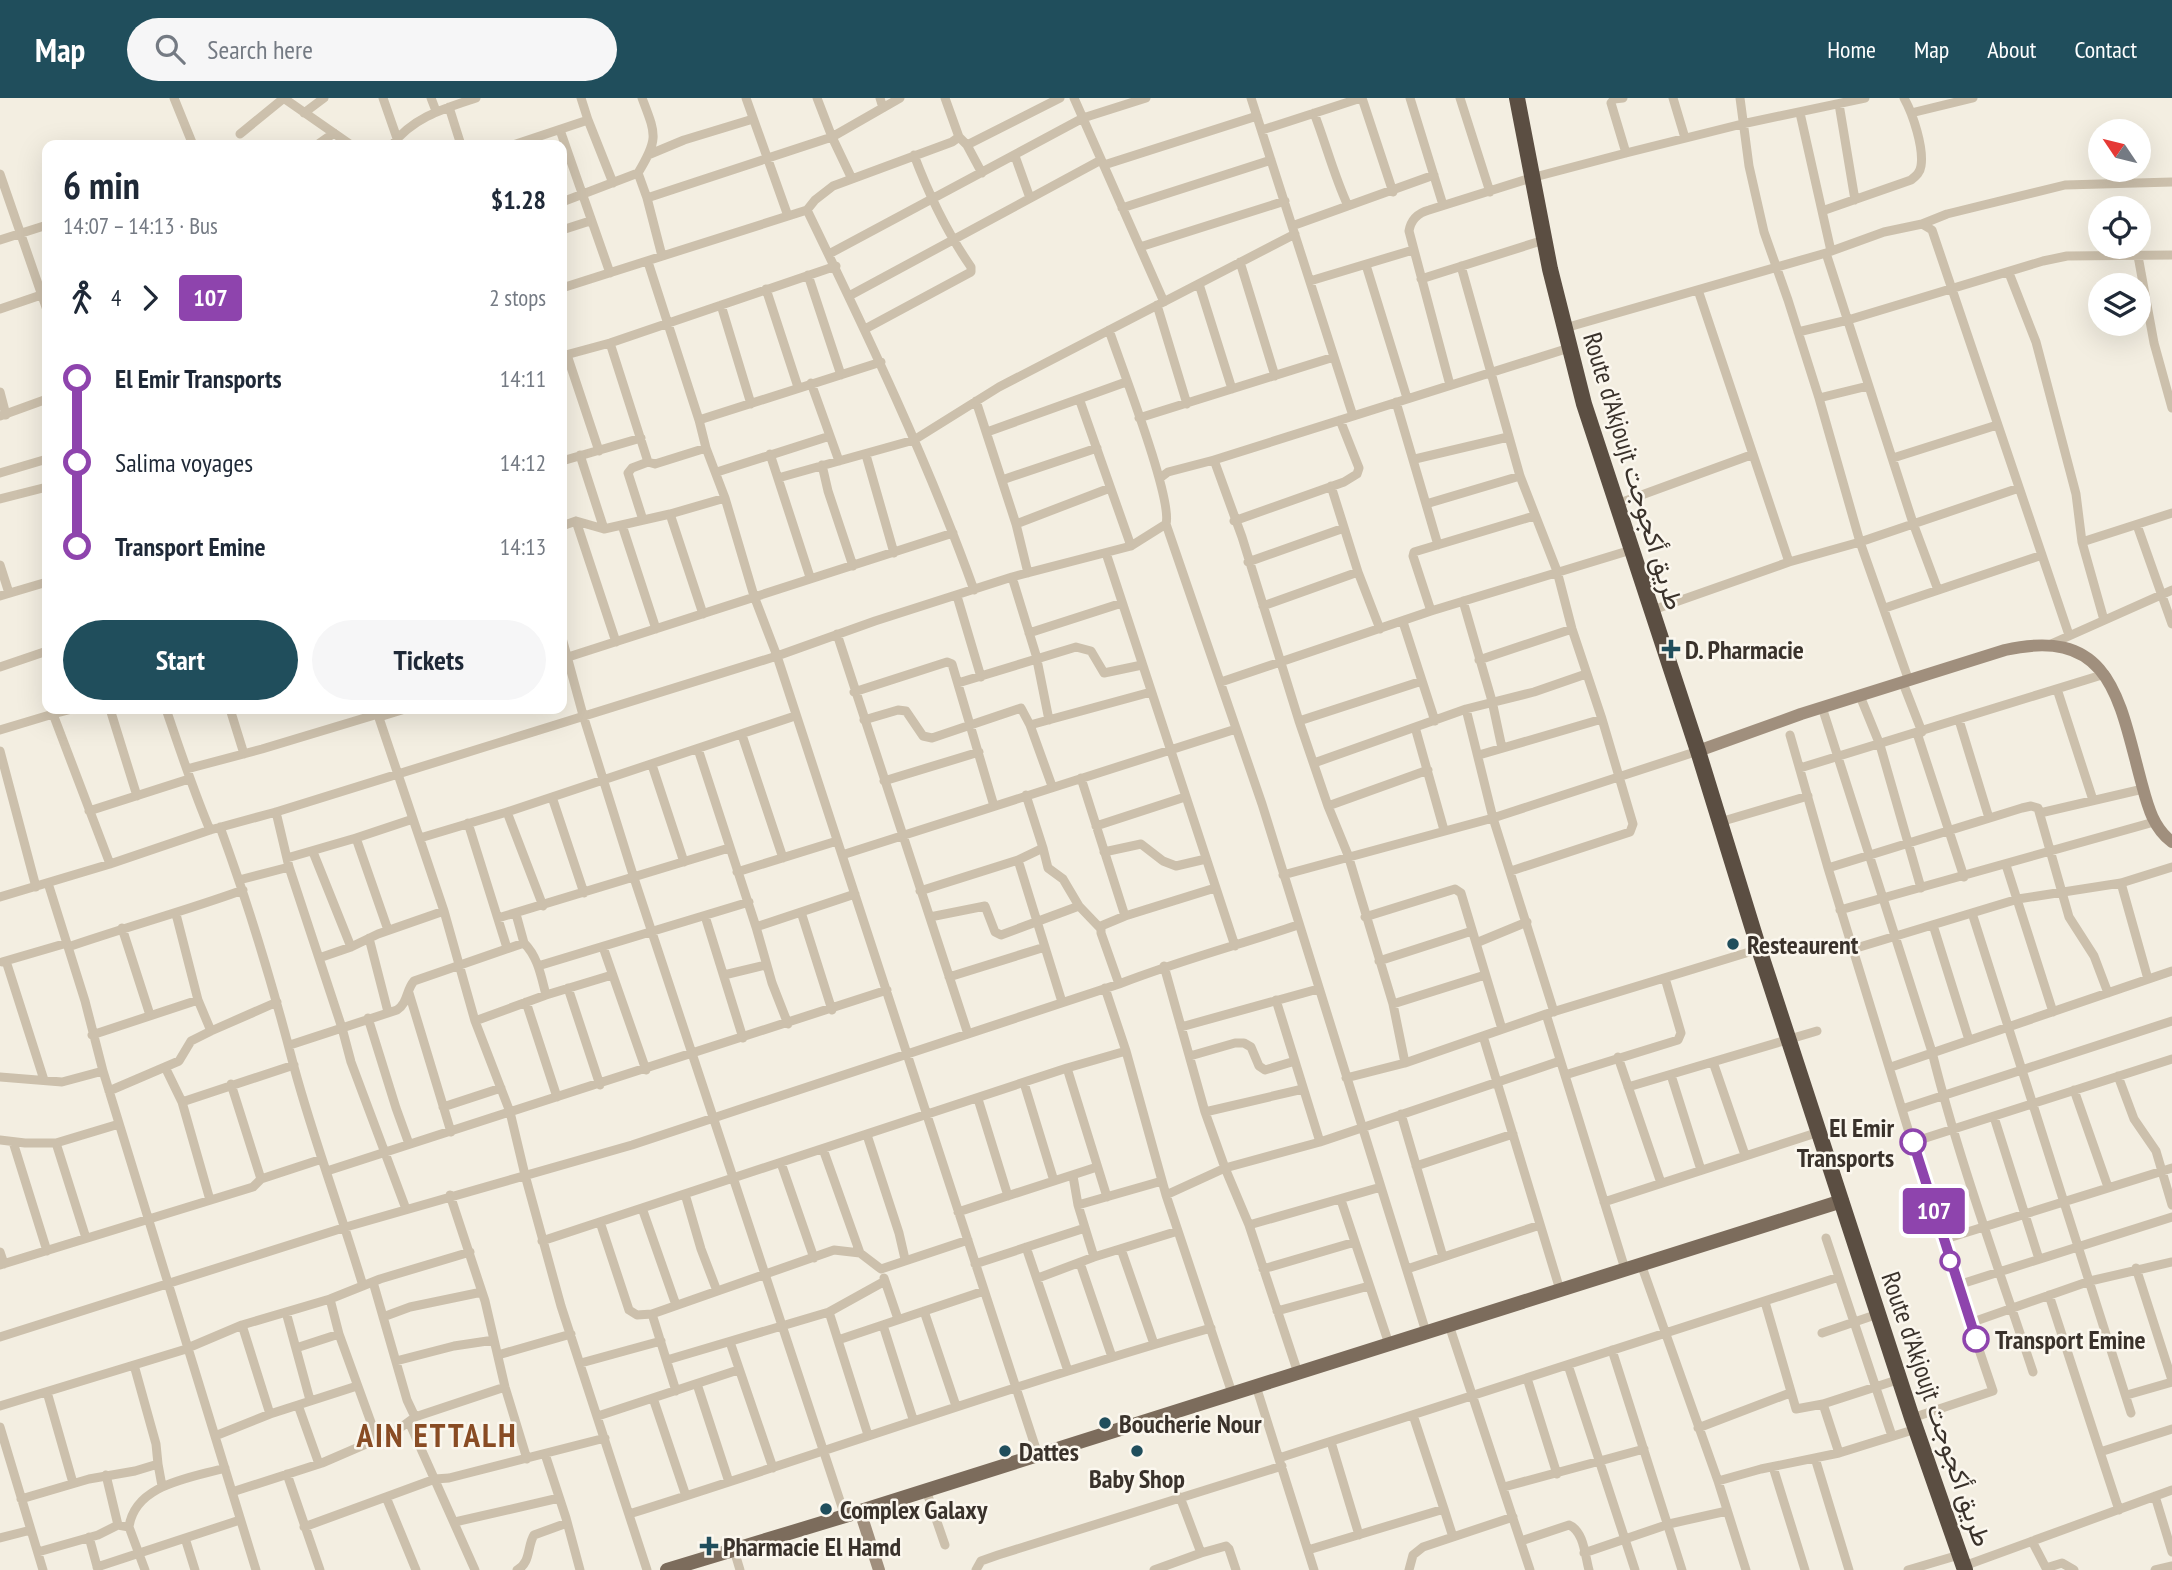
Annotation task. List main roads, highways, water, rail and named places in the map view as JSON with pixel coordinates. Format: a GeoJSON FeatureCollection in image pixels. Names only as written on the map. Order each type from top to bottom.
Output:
{"type":"FeatureCollection","features":[{"type":"Feature","properties":{"kind":"highway","name":"Route d'Akjoujt طريق أكجوجت"},"geometry":{"type":"LineString","coordinates":[[1517,98],[1544,240],[1584,404],[1878,1314],[1963,1564]]}},
{"type":"Feature","properties":{"kind":"main road"},"geometry":{"type":"LineString","coordinates":[[671,1569],[1842,1201]]}},
{"type":"Feature","properties":{"kind":"place","name":"D. Pharmacie"},"geometry":{"type":"Point","coordinates":[1671,649]}},
{"type":"Feature","properties":{"kind":"place","name":"Resteaurent"},"geometry":{"type":"Point","coordinates":[1733,944]}},
{"type":"Feature","properties":{"kind":"place","name":"El Emir Transports"},"geometry":{"type":"Point","coordinates":[1913,1142]}},
{"type":"Feature","properties":{"kind":"place","name":"Transport Emine"},"geometry":{"type":"Point","coordinates":[1976,1339]}},
{"type":"Feature","properties":{"kind":"place","name":"Boucherie Nour"},"geometry":{"type":"Point","coordinates":[1105,1423]}},
{"type":"Feature","properties":{"kind":"place","name":"Dattes"},"geometry":{"type":"Point","coordinates":[1005,1451]}},
{"type":"Feature","properties":{"kind":"place","name":"Baby Shop"},"geometry":{"type":"Point","coordinates":[1137,1451]}},
{"type":"Feature","properties":{"kind":"place","name":"Complex Galaxy"},"geometry":{"type":"Point","coordinates":[826,1509]}},
{"type":"Feature","properties":{"kind":"place","name":"Pharmacie El Hamd"},"geometry":{"type":"Point","coordinates":[709,1546]}},
{"type":"Feature","properties":{"kind":"district","name":"AIN ETTALH"},"geometry":{"type":"Point","coordinates":[437,1434]}}]}
